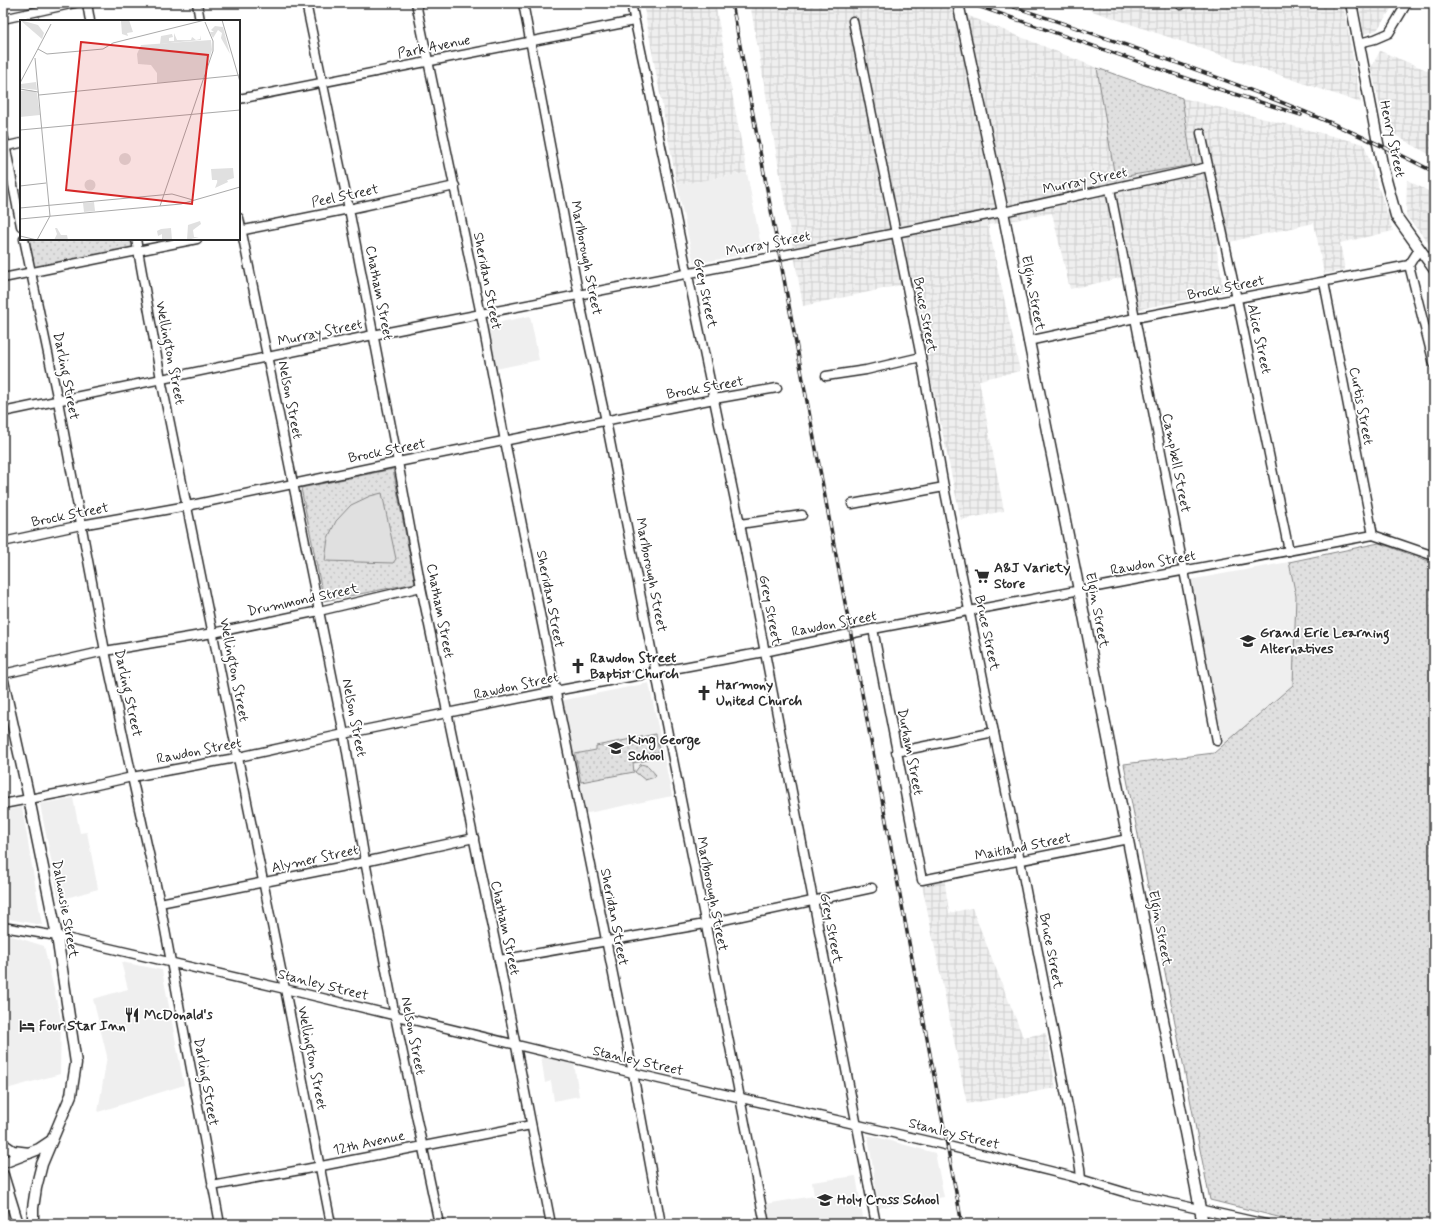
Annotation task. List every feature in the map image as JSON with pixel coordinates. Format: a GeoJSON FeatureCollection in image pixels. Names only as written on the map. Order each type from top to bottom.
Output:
{"type":"FeatureCollection","features":[{"type":"Feature","properties":{"kind":"main road","name":"Elgin Street"},"geometry":{"type":"LineString","coordinates":[[958,3],[1003,212],[1079,590],[1203,1224]]}},
{"type":"Feature","properties":{"kind":"main road","name":"Henry Street"},"geometry":{"type":"LineString","coordinates":[[1351,3],[1383,169],[1396,216],[1434,269]]}},
{"type":"Feature","properties":{"kind":"main road","name":"Dalhousie Street"},"geometry":{"type":"LineString","coordinates":[[3,681],[57,936],[76,1062],[71,1095],[42,1164],[32,1208],[33,1224]]}},
{"type":"Feature","properties":{"kind":"main road"},"geometry":{"type":"LineString","coordinates":[[3,1163],[32,1153],[51,1141]]}},
{"type":"Feature","properties":{"kind":"main road"},"geometry":{"type":"LineString","coordinates":[[3,1144],[13,1151],[32,1153]]}},
{"type":"Feature","properties":{"kind":"main road"},"geometry":{"type":"LineString","coordinates":[[3,1175],[18,1224]]}},
{"type":"Feature","properties":{"kind":"street"},"geometry":{"type":"LineString","coordinates":[[3,19],[75,3]]}},
{"type":"Feature","properties":{"kind":"street"},"geometry":{"type":"LineString","coordinates":[[87,3],[90,20]]}},
{"type":"Feature","properties":{"kind":"street"},"geometry":{"type":"LineString","coordinates":[[197,3],[200,20]]}},
{"type":"Feature","properties":{"kind":"street","name":"Chatham Street"},"geometry":{"type":"LineString","coordinates":[[306,3],[349,209],[421,587],[499,960],[551,1224]]}},
{"type":"Feature","properties":{"kind":"street","name":"Sheridan Street"},"geometry":{"type":"LineString","coordinates":[[416,3],[481,315],[605,941],[633,1073],[661,1224]]}},
{"type":"Feature","properties":{"kind":"street","name":"Marlborough Street"},"geometry":{"type":"LineString","coordinates":[[523,3],[579,295],[606,421],[765,1224]]}},
{"type":"Feature","properties":{"kind":"street","name":"Grey Street"},"geometry":{"type":"LineString","coordinates":[[631,3],[740,524],[858,1124],[876,1224]]}},
{"type":"Feature","properties":{"kind":"street"},"geometry":{"type":"LineString","coordinates":[[1358,43],[1375,39],[1389,33],[1407,3]]}},
{"type":"Feature","properties":{"kind":"street","name":"Park Avenue"},"geometry":{"type":"LineString","coordinates":[[240,99],[634,21]]}},
{"type":"Feature","properties":{"kind":"street","name":"Bruce Street"},"geometry":{"type":"LineString","coordinates":[[853,21],[921,357],[944,487],[1020,860],[1080,1168],[1081,1180]]}},
{"type":"Feature","properties":{"kind":"street","name":"Alice Street"},"geometry":{"type":"LineString","coordinates":[[1201,133],[1289,551]]}},
{"type":"Feature","properties":{"kind":"street"},"geometry":{"type":"LineString","coordinates":[[3,134],[4,146],[20,221]]}},
{"type":"Feature","properties":{"kind":"street"},"geometry":{"type":"LineString","coordinates":[[4,146],[20,143]]}},
{"type":"Feature","properties":{"kind":"street","name":"Murray Street"},"geometry":{"type":"LineString","coordinates":[[3,412],[373,335],[1003,212],[1208,168]]}},
{"type":"Feature","properties":{"kind":"street","name":"Peel Street"},"geometry":{"type":"LineString","coordinates":[[240,230],[349,209],[455,186]]}},
{"type":"Feature","properties":{"kind":"street","name":"Campbell Street"},"geometry":{"type":"LineString","coordinates":[[1110,189],[1217,741]]}},
{"type":"Feature","properties":{"kind":"street","name":"Nelson Street"},"geometry":{"type":"LineString","coordinates":[[240,230],[268,358],[292,483],[344,734],[365,862],[395,1016],[439,1224]]}},
{"type":"Feature","properties":{"kind":"street","name":"Darling Street"},"geometry":{"type":"LineString","coordinates":[[24,240],[58,401],[105,652],[160,903],[220,1224]]}},
{"type":"Feature","properties":{"kind":"street","name":"Wellington Street"},"geometry":{"type":"LineString","coordinates":[[136,240],[161,380],[285,989],[331,1224]]}},
{"type":"Feature","properties":{"kind":"street"},"geometry":{"type":"LineString","coordinates":[[3,278],[192,240]]}},
{"type":"Feature","properties":{"kind":"street"},"geometry":{"type":"LineString","coordinates":[[1420,248],[1409,265],[1434,364]]}},
{"type":"Feature","properties":{"kind":"street","name":"Brock Street"},"geometry":{"type":"LineString","coordinates":[[1028,341],[1136,318],[1409,265]]}},
{"type":"Feature","properties":{"kind":"street","name":"Curtis Street"},"geometry":{"type":"LineString","coordinates":[[1324,282],[1373,535]]}},
{"type":"Feature","properties":{"kind":"street"},"geometry":{"type":"LineString","coordinates":[[826,376],[866,370],[921,357]]}},
{"type":"Feature","properties":{"kind":"street","name":"Brock Street"},"geometry":{"type":"LineString","coordinates":[[3,542],[81,525],[187,506],[292,483],[714,399],[777,388]]}},
{"type":"Feature","properties":{"kind":"street"},"geometry":{"type":"LineString","coordinates":[[852,504],[944,487]]}},
{"type":"Feature","properties":{"kind":"street"},"geometry":{"type":"LineString","coordinates":[[740,524],[802,515]]}},
{"type":"Feature","properties":{"kind":"street","name":"Rawdon Street"},"geometry":{"type":"LineString","coordinates":[[3,804],[555,691],[764,652],[873,629],[1373,535],[1434,556]]}},
{"type":"Feature","properties":{"kind":"street","name":"Drummond Street"},"geometry":{"type":"LineString","coordinates":[[3,674],[105,652],[213,633],[319,611],[421,587]]}},
{"type":"Feature","properties":{"kind":"street","name":"Durham Street"},"geometry":{"type":"LineString","coordinates":[[873,629],[922,880]]}},
{"type":"Feature","properties":{"kind":"street"},"geometry":{"type":"LineString","coordinates":[[896,752],[994,732]]}},
{"type":"Feature","properties":{"kind":"street","name":"Alymer Street"},"geometry":{"type":"LineString","coordinates":[[160,903],[365,862],[474,838]]}},
{"type":"Feature","properties":{"kind":"street","name":"Maitland Street"},"geometry":{"type":"LineString","coordinates":[[922,880],[1128,839]]}},
{"type":"Feature","properties":{"kind":"street"},"geometry":{"type":"LineString","coordinates":[[499,960],[705,924],[872,888]]}},
{"type":"Feature","properties":{"kind":"street","name":"Stanley Street"},"geometry":{"type":"LineString","coordinates":[[3,927],[57,936],[285,989],[633,1073],[858,1124],[1064,1175],[1127,1193],[1266,1224]]}},
{"type":"Feature","properties":{"kind":"street","name":"12th Avenue"},"geometry":{"type":"LineString","coordinates":[[212,1186],[320,1167],[531,1125]]}},
{"type":"Feature","properties":{"kind":"shaded area"},"geometry":{"type":"Polygon","coordinates":[[[643,3],[715,3],[747,173],[677,185],[643,3]]]}},
{"type":"Feature","properties":{"kind":"shaded area"},"geometry":{"type":"Polygon","coordinates":[[[750,3],[937,3],[1097,68],[1116,177],[1192,165],[1182,98],[1364,144],[1393,231],[1340,243],[1345,270],[1324,274],[1314,223],[1216,245],[1224,292],[1135,310],[1129,276],[1070,289],[1052,213],[988,225],[1020,371],[979,380],[1004,511],[961,520],[911,283],[803,306],[750,3]]]}},
{"type":"Feature","properties":{"kind":"shaded area"},"geometry":{"type":"Polygon","coordinates":[[[1069,3],[1343,3],[1361,103],[1069,3]]]}},
{"type":"Feature","properties":{"kind":"shaded area"},"geometry":{"type":"Polygon","coordinates":[[[1359,3],[1395,3],[1377,30],[1364,34],[1359,3]]]}},
{"type":"Feature","properties":{"kind":"shaded area"},"geometry":{"type":"Polygon","coordinates":[[[1380,51],[1434,73],[1434,157],[1386,130],[1371,68],[1380,51]]]}},
{"type":"Feature","properties":{"kind":"shaded area"},"geometry":{"type":"Polygon","coordinates":[[[1097,68],[1182,98],[1192,165],[1115,178],[1097,68]]]}},
{"type":"Feature","properties":{"kind":"shaded area"},"geometry":{"type":"Polygon","coordinates":[[[747,173],[762,251],[694,264],[677,185],[747,173]]]}},
{"type":"Feature","properties":{"kind":"shaded area"},"geometry":{"type":"Polygon","coordinates":[[[1407,180],[1434,194],[1434,249],[1406,216],[1407,180]]]}},
{"type":"Feature","properties":{"kind":"shaded area"},"geometry":{"type":"Polygon","coordinates":[[[24,240],[136,240],[138,251],[31,272],[24,240]]]}},
{"type":"Feature","properties":{"kind":"shaded area"},"geometry":{"type":"Polygon","coordinates":[[[530,316],[539,360],[496,369],[486,325],[530,316]]]}},
{"type":"Feature","properties":{"kind":"shaded area"},"geometry":{"type":"Polygon","coordinates":[[[393,469],[415,583],[324,601],[301,488],[393,469]]]}},
{"type":"Feature","properties":{"kind":"shaded area"},"geometry":{"type":"Polygon","coordinates":[[[382,493],[396,559],[393,563],[325,561],[328,538],[336,521],[351,505],[370,496],[382,493]]]}},
{"type":"Feature","properties":{"kind":"shaded area"},"geometry":{"type":"Polygon","coordinates":[[[1379,543],[1434,563],[1434,1224],[1306,1224],[1210,1200],[1124,764],[1214,753],[1293,685],[1296,596],[1289,562],[1379,543]]]}},
{"type":"Feature","properties":{"kind":"shaded area","name":"Grand Erie Learning Alternatives"},"geometry":{"type":"Polygon","coordinates":[[[1289,562],[1296,596],[1294,685],[1224,745],[1189,580],[1289,562]]]}},
{"type":"Feature","properties":{"kind":"shaded area","name":"King George School"},"geometry":{"type":"Polygon","coordinates":[[[649,683],[672,796],[583,814],[560,701],[649,683]]]}},
{"type":"Feature","properties":{"kind":"shaded area"},"geometry":{"type":"Polygon","coordinates":[[[656,734],[659,752],[647,754],[648,760],[633,763],[634,772],[581,782],[575,754],[596,750],[596,746],[656,734]]]}},
{"type":"Feature","properties":{"kind":"shaded area"},"geometry":{"type":"Polygon","coordinates":[[[641,764],[648,766],[656,775],[655,777],[645,780],[635,772],[641,764]]]}},
{"type":"Feature","properties":{"kind":"shaded area"},"geometry":{"type":"Polygon","coordinates":[[[73,798],[80,833],[87,832],[98,889],[59,900],[40,804],[73,798]]]}},
{"type":"Feature","properties":{"kind":"shaded area"},"geometry":{"type":"Polygon","coordinates":[[[22,807],[42,925],[3,918],[3,811],[22,807]]]}},
{"type":"Feature","properties":{"kind":"shaded area"},"geometry":{"type":"Polygon","coordinates":[[[944,876],[949,913],[972,908],[1023,1037],[1046,1033],[1056,1088],[967,1104],[921,880],[944,876]]]}},
{"type":"Feature","properties":{"kind":"shaded area"},"geometry":{"type":"Polygon","coordinates":[[[3,933],[44,946],[61,1020],[60,1074],[3,1090],[3,965],[8,963],[3,944],[3,933]]]}},
{"type":"Feature","properties":{"kind":"shaded area"},"geometry":{"type":"Polygon","coordinates":[[[121,962],[162,970],[184,1085],[98,1112],[107,1056],[93,999],[128,989],[121,962]]]}},
{"type":"Feature","properties":{"kind":"shaded area"},"geometry":{"type":"Polygon","coordinates":[[[541,1056],[574,1063],[579,1096],[554,1101],[551,1081],[545,1083],[541,1056]]]}},
{"type":"Feature","properties":{"kind":"shaded area"},"geometry":{"type":"Polygon","coordinates":[[[868,1136],[935,1153],[944,1197],[879,1208],[868,1136]]]}},
{"type":"Feature","properties":{"kind":"shaded area","name":"Holy Cross School"},"geometry":{"type":"Polygon","coordinates":[[[856,1176],[864,1224],[769,1224],[765,1204],[814,1196],[812,1182],[856,1176]]]}},
{"type":"Feature","properties":{"kind":"railway"},"geometry":{"type":"LineString","coordinates":[[732,3],[962,1224]]}},
{"type":"Feature","properties":{"kind":"railway"},"geometry":{"type":"LineString","coordinates":[[969,3],[1212,87],[1301,115]]}},
{"type":"Feature","properties":{"kind":"railway"},"geometry":{"type":"LineString","coordinates":[[1003,3],[1167,59],[1276,100],[1382,146],[1434,172]]}},
{"type":"Feature","properties":{"kind":"place","name":"A&J Variety Store"},"geometry":{"type":"Point","coordinates":[982,576]}},
{"type":"Feature","properties":{"kind":"place","name":"Grand Erie Learning Alternatives"},"geometry":{"type":"Point","coordinates":[1248,641]}},
{"type":"Feature","properties":{"kind":"place","name":"Rawdon Street Baptist Church"},"geometry":{"type":"Point","coordinates":[578,666]}},
{"type":"Feature","properties":{"kind":"place","name":"Harmony United Church"},"geometry":{"type":"Point","coordinates":[704,693]}},
{"type":"Feature","properties":{"kind":"place","name":"King George School"},"geometry":{"type":"Point","coordinates":[616,748]}},
{"type":"Feature","properties":{"kind":"place","name":"McDonald's"},"geometry":{"type":"Point","coordinates":[132,1015]}},
{"type":"Feature","properties":{"kind":"place","name":"Four Star Inn"},"geometry":{"type":"Point","coordinates":[27,1026]}},
{"type":"Feature","properties":{"kind":"place","name":"Holy Cross School"},"geometry":{"type":"Point","coordinates":[825,1200]}}]}
